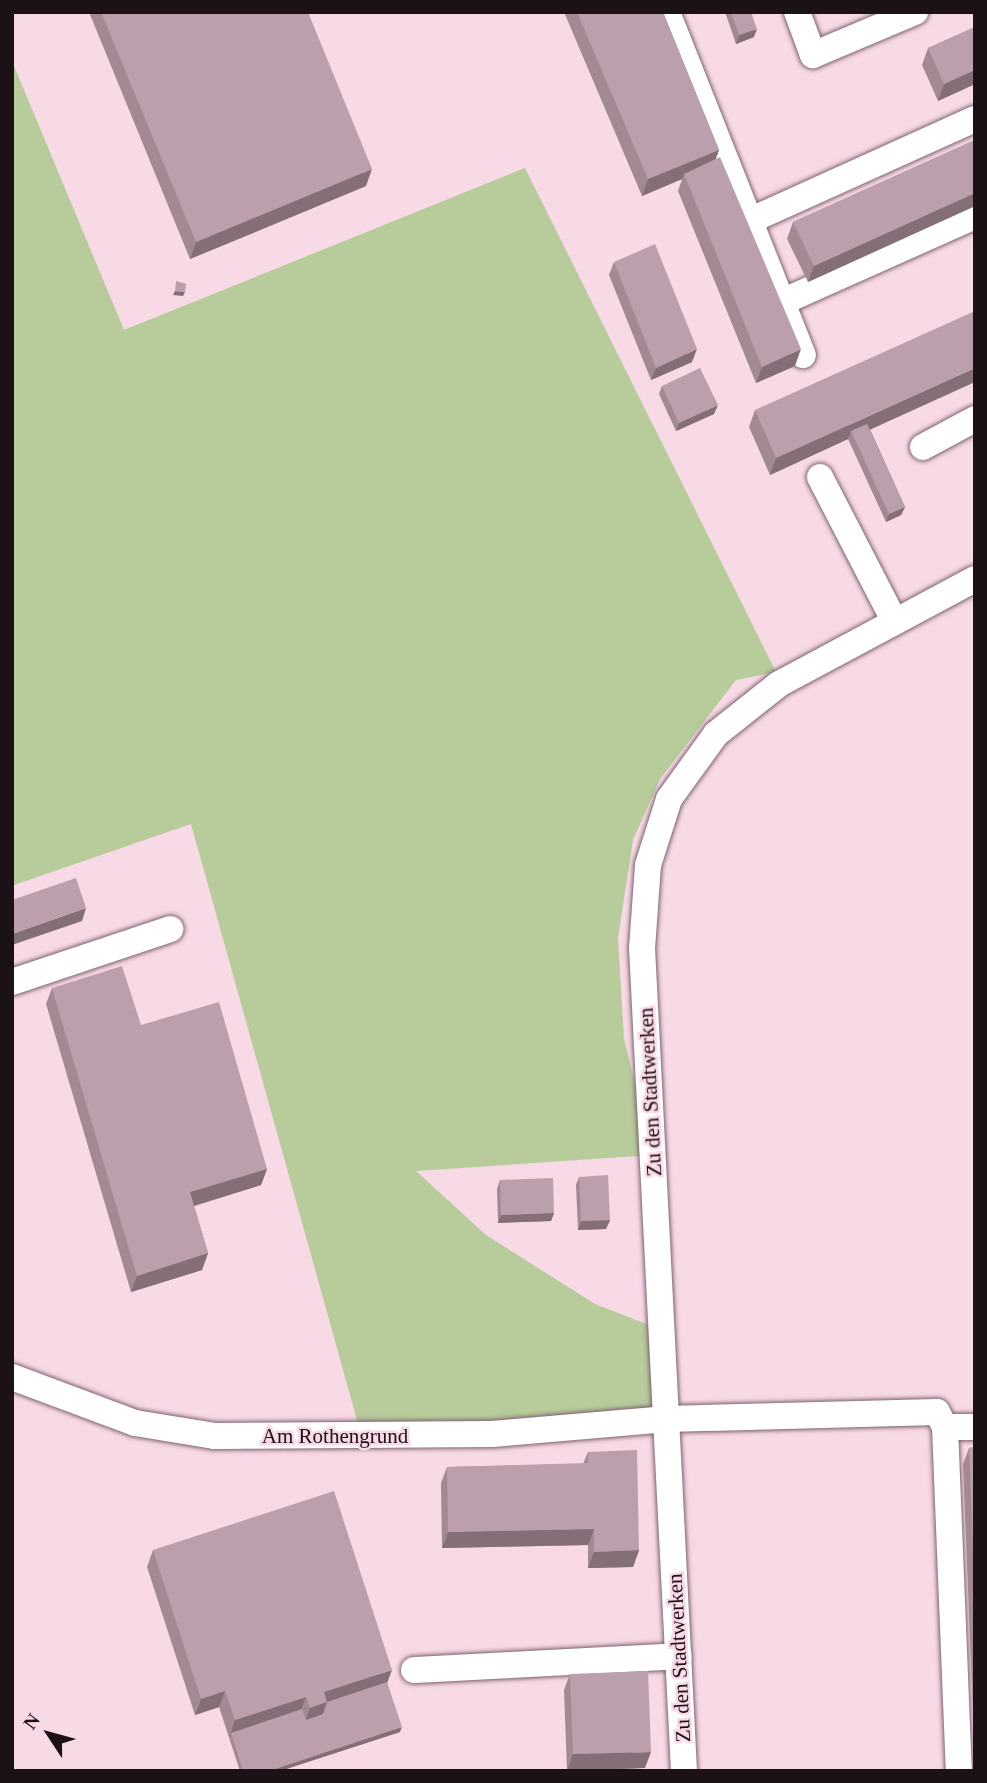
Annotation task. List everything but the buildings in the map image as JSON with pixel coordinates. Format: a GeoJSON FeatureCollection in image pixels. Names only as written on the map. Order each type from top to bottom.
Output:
{"type":"FeatureCollection","features":[{"type":"Feature","properties":{"kind":"street"},"geometry":{"type":"LineString","coordinates":[[667,12],[803,355]]}},
{"type":"Feature","properties":{"kind":"street"},"geometry":{"type":"LineString","coordinates":[[797,12],[813,55],[915,12]]}},
{"type":"Feature","properties":{"kind":"street"},"geometry":{"type":"LineString","coordinates":[[749,221],[975,119]]}},
{"type":"Feature","properties":{"kind":"street"},"geometry":{"type":"LineString","coordinates":[[782,302],[975,216]]}},
{"type":"Feature","properties":{"kind":"street"},"geometry":{"type":"LineString","coordinates":[[923,447],[975,419]]}},
{"type":"Feature","properties":{"kind":"street"},"geometry":{"type":"LineString","coordinates":[[821,477],[895,622]]}},
{"type":"Feature","properties":{"kind":"street","name":"Zu den Stadtwerken"},"geometry":{"type":"LineString","coordinates":[[684,1771],[642,949],[648,865],[669,799],[716,734],[779,684],[975,579]]}},
{"type":"Feature","properties":{"kind":"street"},"geometry":{"type":"LineString","coordinates":[[12,982],[170,929]]}},
{"type":"Feature","properties":{"kind":"street","name":"Am Rothengrund"},"geometry":{"type":"LineString","coordinates":[[12,1377],[135,1423],[214,1436],[479,1434],[667,1419],[937,1412],[945,1427]]}},
{"type":"Feature","properties":{"kind":"street"},"geometry":{"type":"LineString","coordinates":[[959,1771],[945,1427],[975,1427]]}},
{"type":"Feature","properties":{"kind":"street"},"geometry":{"type":"LineString","coordinates":[[414,1670],[678,1656]]}},
{"type":"Feature","properties":{"kind":"green space"},"geometry":{"type":"Polygon","coordinates":[[[12,61],[124,330],[525,168],[776,672],[736,680],[660,779],[633,840],[618,938],[624,1039],[653,1155],[416,1171],[486,1235],[595,1304],[662,1330],[667,1419],[362,1438],[191,824],[14,885],[12,61]]]}}]}
